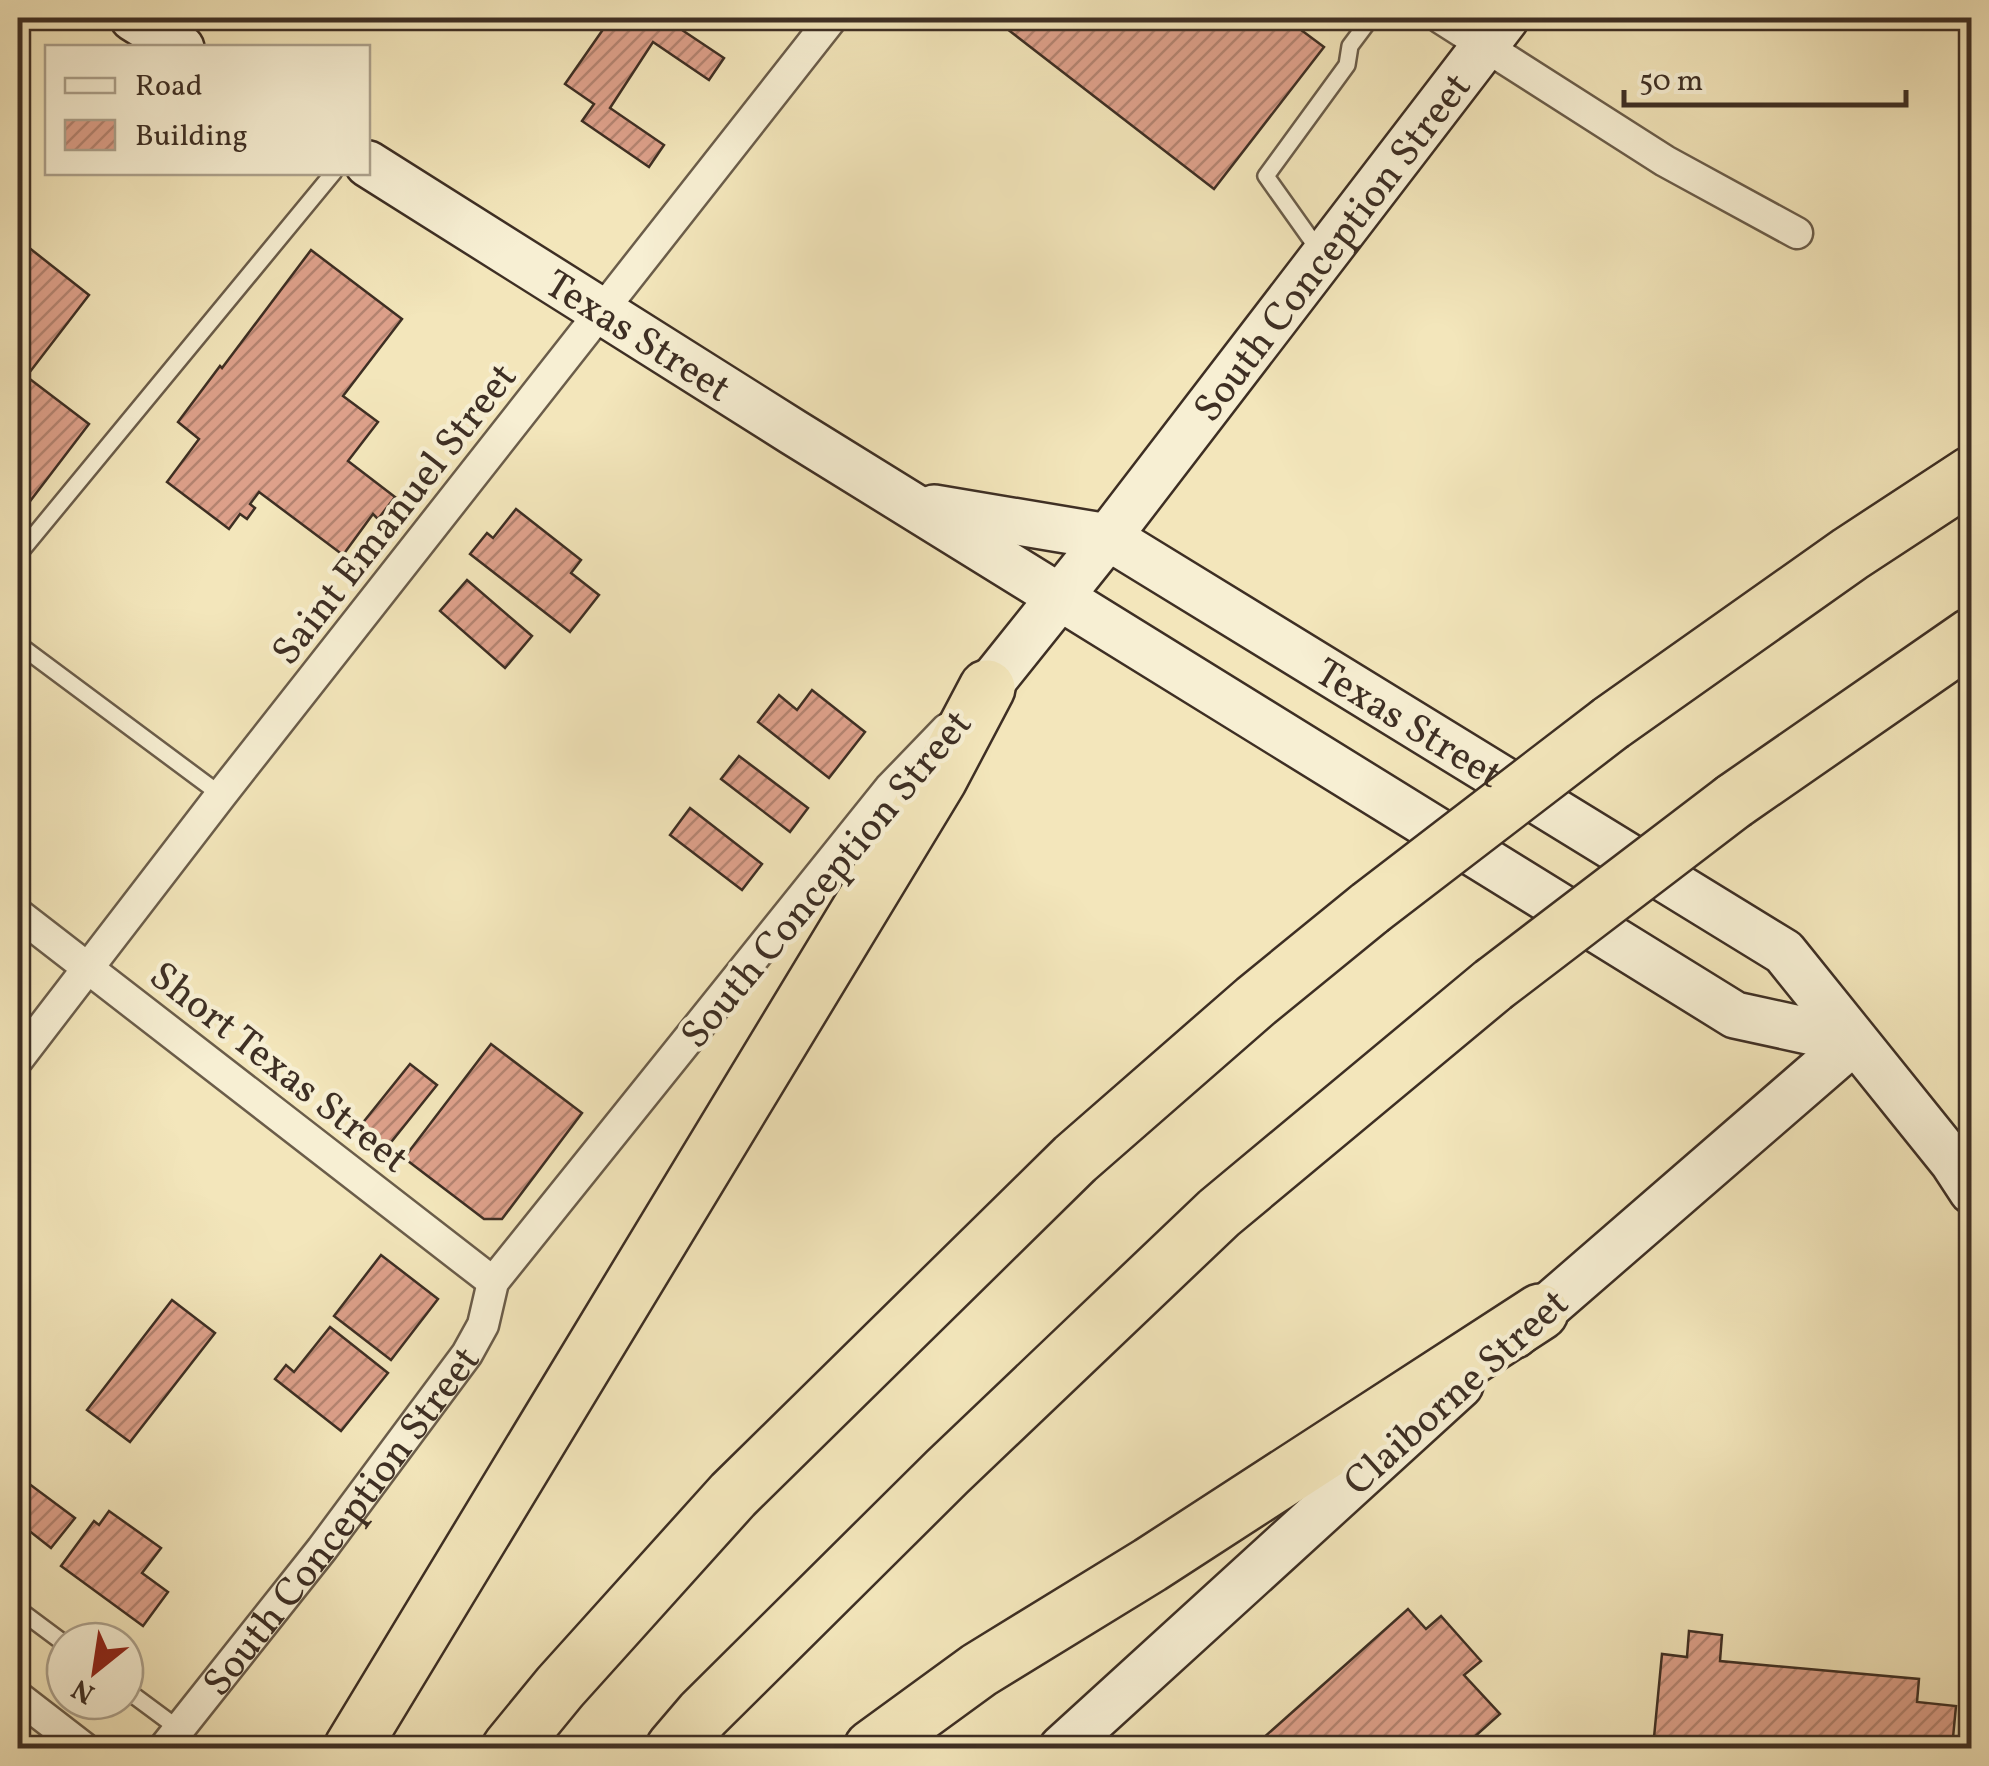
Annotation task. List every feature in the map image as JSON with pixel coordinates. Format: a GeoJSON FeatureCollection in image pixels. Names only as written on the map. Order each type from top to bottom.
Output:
{"type":"FeatureCollection","features":[{"type":"Feature","properties":{"kind":"highway"},"geometry":{"type":"LineString","coordinates":[[510,1748],[734,1494],[1075,1159],[1256,1001],[1611,723],[1850,554],[1972,474]]}},
{"type":"Feature","properties":{"kind":"highway"},"geometry":{"type":"LineString","coordinates":[[674,1748],[703,1714],[946,1472],[1219,1214],[1493,984],[1734,801],[1972,636]]}},
{"type":"Feature","properties":{"kind":"highway"},"geometry":{"type":"LineString","coordinates":[[352,1748],[940,780],[987,688]]}},
{"type":"Feature","properties":{"kind":"highway"},"geometry":{"type":"LineString","coordinates":[[872,1748],[979,1670],[1150,1565],[1540,1312]]}},
{"type":"Feature","properties":{"kind":"street"},"geometry":{"type":"LineString","coordinates":[[133,18],[176,45]]}},
{"type":"Feature","properties":{"kind":"street","name":"Saint Emanuel Street"},"geometry":{"type":"LineString","coordinates":[[18,1059],[832,18]]}},
{"type":"Feature","properties":{"kind":"street"},"geometry":{"type":"LineString","coordinates":[[1442,18],[1496,31],[1665,160],[1797,233]]}},
{"type":"Feature","properties":{"kind":"street","name":"South Conception Street"},"geometry":{"type":"LineString","coordinates":[[172,1739],[467,1354],[483,1325],[493,1282],[890,788],[987,688],[1061,596],[1496,31]]}},
{"type":"Feature","properties":{"kind":"street","name":"Texas Street"},"geometry":{"type":"LineString","coordinates":[[370,165],[1735,1015],[1854,1041]]}},
{"type":"Feature","properties":{"kind":"street","name":"Texas Street"},"geometry":{"type":"LineString","coordinates":[[912,505],[1108,536],[1784,952],[1972,1191]]}},
{"type":"Feature","properties":{"kind":"street","name":"Short Texas Street"},"geometry":{"type":"LineString","coordinates":[[18,914],[493,1282]]}},
{"type":"Feature","properties":{"kind":"street","name":"Claiborne Street"},"geometry":{"type":"LineString","coordinates":[[1062,1748],[1540,1312],[1854,1041]]}},
{"type":"Feature","properties":{"kind":"street"},"geometry":{"type":"LineString","coordinates":[[18,1697],[84,1748]]}},
{"type":"Feature","properties":{"kind":"lane"},"geometry":{"type":"LineString","coordinates":[[1323,256],[1266,176],[1347,65],[1350,46],[1371,18]]}},
{"type":"Feature","properties":{"kind":"lane"},"geometry":{"type":"LineString","coordinates":[[18,555],[332,175]]}},
{"type":"Feature","properties":{"kind":"lane"},"geometry":{"type":"LineString","coordinates":[[18,644],[221,796]]}},
{"type":"Feature","properties":{"kind":"lane"},"geometry":{"type":"LineString","coordinates":[[18,1609],[45,1629]]}},
{"type":"Feature","properties":{"kind":"lane"},"geometry":{"type":"LineString","coordinates":[[145,1710],[172,1739]]}},
{"type":"Feature","properties":{"kind":"building"},"geometry":{"type":"Polygon","coordinates":[[[611,18],[664,18],[724,58],[709,80],[653,42],[610,108],[664,145],[649,167],[582,121],[594,104],[565,84],[611,18]]]}},
{"type":"Feature","properties":{"kind":"building"},"geometry":{"type":"Polygon","coordinates":[[[993,18],[1285,18],[1324,47],[1214,189],[993,18]]]}},
{"type":"Feature","properties":{"kind":"building"},"geometry":{"type":"Polygon","coordinates":[[[18,239],[89,295],[26,377],[18,370],[18,239]]]}},
{"type":"Feature","properties":{"kind":"building"},"geometry":{"type":"Polygon","coordinates":[[[311,250],[402,319],[343,396],[378,422],[348,461],[395,497],[378,519],[373,514],[343,555],[259,492],[250,504],[255,508],[247,519],[240,514],[229,529],[167,482],[199,439],[178,422],[311,250]]]}},
{"type":"Feature","properties":{"kind":"building"},"geometry":{"type":"Polygon","coordinates":[[[18,370],[89,424],[18,517],[18,370]]]}},
{"type":"Feature","properties":{"kind":"building"},"geometry":{"type":"Polygon","coordinates":[[[516,509],[581,560],[571,573],[599,595],[570,632],[470,554],[487,533],[493,538],[516,509]]]}},
{"type":"Feature","properties":{"kind":"building"},"geometry":{"type":"Polygon","coordinates":[[[467,580],[532,636],[505,668],[440,611],[467,580]]]}},
{"type":"Feature","properties":{"kind":"building"},"geometry":{"type":"Polygon","coordinates":[[[812,690],[865,732],[829,778],[758,722],[779,695],[797,710],[812,690]]]}},
{"type":"Feature","properties":{"kind":"building"},"geometry":{"type":"Polygon","coordinates":[[[739,756],[808,808],[790,832],[721,779],[739,756]]]}},
{"type":"Feature","properties":{"kind":"building"},"geometry":{"type":"Polygon","coordinates":[[[690,808],[762,864],[742,890],[670,835],[690,808]]]}},
{"type":"Feature","properties":{"kind":"building"},"geometry":{"type":"Polygon","coordinates":[[[491,1044],[582,1113],[502,1219],[484,1219],[404,1158],[491,1044]]]}},
{"type":"Feature","properties":{"kind":"building"},"geometry":{"type":"Polygon","coordinates":[[[410,1064],[437,1085],[388,1146],[361,1125],[410,1064]]]}},
{"type":"Feature","properties":{"kind":"building"},"geometry":{"type":"Polygon","coordinates":[[[381,1255],[438,1299],[391,1360],[334,1316],[381,1255]]]}},
{"type":"Feature","properties":{"kind":"building"},"geometry":{"type":"Polygon","coordinates":[[[172,1300],[215,1333],[130,1442],[87,1410],[172,1300]]]}},
{"type":"Feature","properties":{"kind":"building"},"geometry":{"type":"Polygon","coordinates":[[[330,1327],[388,1373],[341,1431],[275,1379],[286,1365],[294,1372],[330,1327]]]}},
{"type":"Feature","properties":{"kind":"building"},"geometry":{"type":"Polygon","coordinates":[[[28,1483],[75,1518],[51,1548],[18,1522],[18,1496],[28,1483]]]}},
{"type":"Feature","properties":{"kind":"building"},"geometry":{"type":"Polygon","coordinates":[[[109,1511],[161,1548],[142,1573],[168,1592],[145,1623],[136,1621],[61,1566],[94,1521],[99,1525],[109,1511]]]}},
{"type":"Feature","properties":{"kind":"building"},"geometry":{"type":"Polygon","coordinates":[[[1408,1609],[1426,1629],[1441,1616],[1481,1661],[1464,1675],[1500,1714],[1462,1748],[1252,1748],[1408,1609]]]}},
{"type":"Feature","properties":{"kind":"building"},"geometry":{"type":"Polygon","coordinates":[[[1689,1631],[1722,1635],[1720,1661],[1919,1679],[1917,1702],[1956,1706],[1952,1748],[1653,1748],[1662,1654],[1687,1657],[1689,1631]]]}}]}
